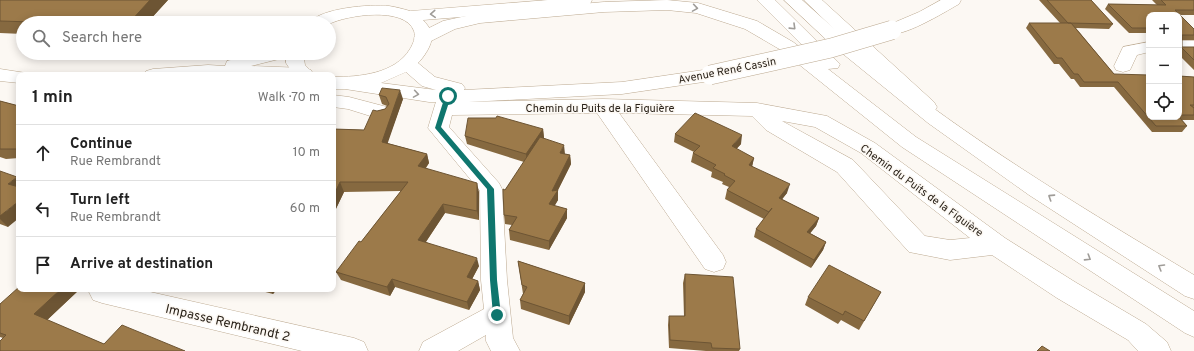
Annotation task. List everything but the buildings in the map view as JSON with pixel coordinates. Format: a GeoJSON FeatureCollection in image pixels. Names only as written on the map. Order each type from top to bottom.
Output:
{"type":"FeatureCollection","features":[{"type":"Feature","properties":{"kind":"main road"},"geometry":{"type":"LineString","coordinates":[[408,16],[548,5],[584,0]]}},
{"type":"Feature","properties":{"kind":"main road"},"geometry":{"type":"LineString","coordinates":[[765,0],[836,70],[894,118],[1055,237]]}},
{"type":"Feature","properties":{"kind":"main road"},"geometry":{"type":"LineString","coordinates":[[792,0],[902,95],[959,136],[1116,240],[1194,288]]}},
{"type":"Feature","properties":{"kind":"main road"},"geometry":{"type":"LineString","coordinates":[[812,0],[959,136]]}},
{"type":"Feature","properties":{"kind":"main road","name":"Avenue René Cassin"},"geometry":{"type":"LineString","coordinates":[[341,83],[429,96],[447,97],[622,88],[710,75],[762,65],[831,48],[892,30],[925,16],[948,2]]}},
{"type":"Feature","properties":{"kind":"main road"},"geometry":{"type":"LineString","coordinates":[[326,16],[335,8],[352,10],[367,4],[397,11],[408,16],[422,30],[423,38],[418,51],[407,63],[391,73],[371,80],[341,83]]}},
{"type":"Feature","properties":{"kind":"main road"},"geometry":{"type":"LineString","coordinates":[[423,38],[449,25],[480,18],[604,7],[667,5],[698,8],[721,14],[751,25],[787,46],[909,142],[1194,325]]}},
{"type":"Feature","properties":{"kind":"main road"},"geometry":{"type":"LineString","coordinates":[[1182,46],[1194,46]]}},
{"type":"Feature","properties":{"kind":"main road"},"geometry":{"type":"LineString","coordinates":[[1123,66],[1129,51],[1146,48]]}},
{"type":"Feature","properties":{"kind":"main road"},"geometry":{"type":"LineString","coordinates":[[201,72],[253,60]]}},
{"type":"Feature","properties":{"kind":"main road"},"geometry":{"type":"LineString","coordinates":[[294,60],[297,67],[303,72]]}},
{"type":"Feature","properties":{"kind":"main road","name":"Avenue René Cassin"},"geometry":{"type":"LineString","coordinates":[[407,63],[447,97]]}},
{"type":"Feature","properties":{"kind":"main road"},"geometry":{"type":"LineString","coordinates":[[208,71],[240,72]]}},
{"type":"Feature","properties":{"kind":"main road"},"geometry":{"type":"LineString","coordinates":[[0,75],[16,77]]}},
{"type":"Feature","properties":{"kind":"main road"},"geometry":{"type":"LineString","coordinates":[[447,97],[438,128],[490,189],[497,315],[500,341],[506,351]]}},
{"type":"Feature","properties":{"kind":"main road","name":"Chemin du Puits de la Figuière"},"geometry":{"type":"LineString","coordinates":[[447,97],[602,106],[757,110],[820,121],[868,148],[996,245],[1066,290],[1137,332],[1157,351]]}},
{"type":"Feature","properties":{"kind":"main road"},"geometry":{"type":"LineString","coordinates":[[336,101],[349,103],[380,112]]}},
{"type":"Feature","properties":{"kind":"main road"},"geometry":{"type":"LineString","coordinates":[[602,106],[714,262]]}},
{"type":"Feature","properties":{"kind":"main road","name":"Chemin du Puits de la Figuière"},"geometry":{"type":"LineString","coordinates":[[757,110],[773,125],[845,166],[918,246],[950,250],[996,245]]}},
{"type":"Feature","properties":{"kind":"main road","name":"Impasse Rembrandt 2"},"geometry":{"type":"LineString","coordinates":[[102,292],[354,351]]}},
{"type":"Feature","properties":{"kind":"main road"},"geometry":{"type":"LineString","coordinates":[[433,351],[497,315]]}},
{"type":"Feature","properties":{"kind":"route"},"geometry":{"type":"LineString","coordinates":[[448,96],[438,128],[490,189],[497,315]]}}]}
